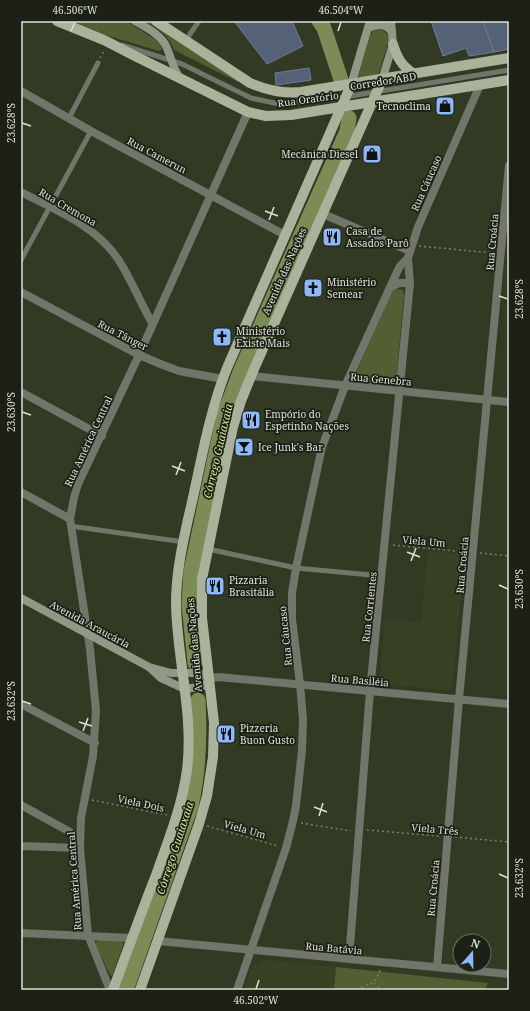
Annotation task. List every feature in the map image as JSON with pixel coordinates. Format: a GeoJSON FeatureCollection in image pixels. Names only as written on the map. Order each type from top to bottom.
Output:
{"type":"FeatureCollection","features":[{"type":"Feature","properties":{"kind":"main road","name":"Rua Oratório"},"geometry":{"type":"LineString","coordinates":[[57,21],[104,40],[248,112],[266,116],[282,116],[509,80]]}},
{"type":"Feature","properties":{"kind":"main road"},"geometry":{"type":"LineString","coordinates":[[135,21],[160,38],[166,46],[176,73],[180,78]]}},
{"type":"Feature","properties":{"kind":"main road","name":"Rua Oratório"},"geometry":{"type":"LineString","coordinates":[[156,21],[250,83],[264,89],[277,92],[294,93],[351,85],[509,58]]}},
{"type":"Feature","properties":{"kind":"main road"},"geometry":{"type":"LineString","coordinates":[[391,21],[393,44],[399,61],[414,74]]}},
{"type":"Feature","properties":{"kind":"main road"},"geometry":{"type":"LineString","coordinates":[[351,85],[369,25],[380,25],[389,28],[392,32]]}},
{"type":"Feature","properties":{"kind":"main road"},"geometry":{"type":"LineString","coordinates":[[382,80],[393,44]]}},
{"type":"Feature","properties":{"kind":"main road","name":"Avenida das Nações"},"geometry":{"type":"LineString","coordinates":[[140,990],[200,824],[207,796],[213,756],[214,723],[201,606],[202,579],[233,427],[251,376],[382,80]]}},
{"type":"Feature","properties":{"kind":"main road","name":"Avenida das Nações"},"geometry":{"type":"LineString","coordinates":[[113,990],[177,817],[183,793],[188,754],[189,721],[193,688],[192,673],[177,620],[176,588],[180,560],[209,427],[285,235],[351,85]]}},
{"type":"Feature","properties":{"kind":"main road","name":"Avenida Araucária"},"geometry":{"type":"LineString","coordinates":[[21,598],[149,667],[162,678],[193,688]]}},
{"type":"Feature","properties":{"kind":"main road","name":"Avenida Araucária"},"geometry":{"type":"LineString","coordinates":[[149,667],[171,673],[192,673],[210,678]]}},
{"type":"Feature","properties":{"kind":"main road"},"geometry":{"type":"LineString","coordinates":[[193,688],[204,686],[210,678]]}},
{"type":"Feature","properties":{"kind":"street","name":"Rua Cáucaso"},"geometry":{"type":"LineString","coordinates":[[236,990],[251,950],[294,821],[303,736],[292,593],[322,447],[345,386],[400,266],[410,251],[418,227],[480,85]]}},
{"type":"Feature","properties":{"kind":"street","name":"Rua Camerun"},"geometry":{"type":"LineString","coordinates":[[21,91],[210,196],[285,235]]}},
{"type":"Feature","properties":{"kind":"street","name":"Rua América Central"},"geometry":{"type":"LineString","coordinates":[[110,990],[88,935],[80,848],[81,818],[95,743],[96,711],[90,649],[86,633],[70,522],[78,484],[102,436],[152,323],[162,305],[248,112]]}},
{"type":"Feature","properties":{"kind":"street","name":"Rua Croácia"},"geometry":{"type":"LineString","coordinates":[[436,968],[459,700],[509,165]]}},
{"type":"Feature","properties":{"kind":"street","name":"Rua Cremona"},"geometry":{"type":"LineString","coordinates":[[21,192],[80,223],[99,236],[122,265],[152,323]]}},
{"type":"Feature","properties":{"kind":"street"},"geometry":{"type":"LineString","coordinates":[[323,214],[410,251]]}},
{"type":"Feature","properties":{"kind":"street","name":"Rua Corrientes"},"geometry":{"type":"LineString","coordinates":[[349,959],[370,691],[410,283],[410,251]]}},
{"type":"Feature","properties":{"kind":"street"},"geometry":{"type":"LineString","coordinates":[[390,288],[399,283],[410,283]]}},
{"type":"Feature","properties":{"kind":"street","name":"Rua Tânger"},"geometry":{"type":"LineString","coordinates":[[21,292],[139,355],[179,371],[226,383]]}},
{"type":"Feature","properties":{"kind":"street","name":"Rua Genebra"},"geometry":{"type":"LineString","coordinates":[[251,376],[509,402]]}},
{"type":"Feature","properties":{"kind":"street"},"geometry":{"type":"LineString","coordinates":[[21,392],[102,436]]}},
{"type":"Feature","properties":{"kind":"street"},"geometry":{"type":"LineString","coordinates":[[21,492],[70,522]]}},
{"type":"Feature","properties":{"kind":"street","name":"Rua Basiléia"},"geometry":{"type":"LineString","coordinates":[[210,678],[219,677],[300,684],[509,704]]}},
{"type":"Feature","properties":{"kind":"street"},"geometry":{"type":"LineString","coordinates":[[21,704],[95,743]]}},
{"type":"Feature","properties":{"kind":"street"},"geometry":{"type":"LineString","coordinates":[[21,805],[80,837]]}},
{"type":"Feature","properties":{"kind":"street"},"geometry":{"type":"LineString","coordinates":[[21,846],[80,848]]}},
{"type":"Feature","properties":{"kind":"street"},"geometry":{"type":"LineString","coordinates":[[21,933],[132,938]]}},
{"type":"Feature","properties":{"kind":"street","name":"Rua Batávia"},"geometry":{"type":"LineString","coordinates":[[158,942],[509,974]]}},
{"type":"Feature","properties":{"kind":"lane"},"geometry":{"type":"LineString","coordinates":[[186,40],[199,21]]}},
{"type":"Feature","properties":{"kind":"lane","name":"Corredor ABD"},"geometry":{"type":"LineString","coordinates":[[104,40],[171,60],[190,67],[243,95],[264,102],[279,104],[293,104],[509,70]]}},
{"type":"Feature","properties":{"kind":"lane"},"geometry":{"type":"LineString","coordinates":[[69,118],[98,64]]}},
{"type":"Feature","properties":{"kind":"lane"},"geometry":{"type":"LineString","coordinates":[[21,260],[91,131]]}},
{"type":"Feature","properties":{"kind":"lane"},"geometry":{"type":"LineString","coordinates":[[70,522],[184,542]]}},
{"type":"Feature","properties":{"kind":"lane"},"geometry":{"type":"LineString","coordinates":[[207,549],[296,568],[382,576]]}},
{"type":"Feature","properties":{"kind":"path"},"geometry":{"type":"LineString","coordinates":[[410,251],[501,254]]}},
{"type":"Feature","properties":{"kind":"path"},"geometry":{"type":"LineString","coordinates":[[226,383],[238,391]]}},
{"type":"Feature","properties":{"kind":"path","name":"Viela Um"},"geometry":{"type":"LineString","coordinates":[[385,545],[509,556]]}},
{"type":"Feature","properties":{"kind":"path","name":"Viela Dois"},"geometry":{"type":"LineString","coordinates":[[85,798],[177,817]]}},
{"type":"Feature","properties":{"kind":"path","name":"Viela Três"},"geometry":{"type":"LineString","coordinates":[[294,821],[359,831],[509,842]]}},
{"type":"Feature","properties":{"kind":"path","name":"Viela Um"},"geometry":{"type":"LineString","coordinates":[[200,824],[286,848]]}},
{"type":"Feature","properties":{"kind":"path"},"geometry":{"type":"LineString","coordinates":[[357,990],[374,983],[377,979],[382,962]]}},
{"type":"Feature","properties":{"kind":"path"},"geometry":{"type":"LineString","coordinates":[[374,983],[382,990]]}},
{"type":"Feature","properties":{"kind":"shaded area"},"geometry":{"type":"Polygon","coordinates":[[[68,21],[126,21],[156,40],[161,46],[162,50],[159,51],[112,37],[68,21]]]}},
{"type":"Feature","properties":{"kind":"shaded area"},"geometry":{"type":"Polygon","coordinates":[[[145,21],[149,21],[239,81],[238,82],[174,50],[166,36],[145,21]]]}},
{"type":"Feature","properties":{"kind":"shaded area"},"geometry":{"type":"Polygon","coordinates":[[[378,29],[385,32],[389,39],[379,73],[378,75],[360,78],[358,76],[370,36],[373,31],[378,29]]]}},
{"type":"Feature","properties":{"kind":"shaded area"},"geometry":{"type":"Polygon","coordinates":[[[397,289],[403,290],[404,295],[395,384],[390,386],[358,383],[354,379],[355,375],[392,292],[397,289]]]}},
{"type":"Feature","properties":{"kind":"shaded area"},"geometry":{"type":"Polygon","coordinates":[[[428,551],[465,555],[452,688],[448,690],[384,684],[380,681],[385,620],[421,622],[428,551]]]}},
{"type":"Feature","properties":{"kind":"shaded area"},"geometry":{"type":"Polygon","coordinates":[[[99,940],[121,941],[124,943],[112,976],[110,975],[96,945],[96,942],[99,940]]]}},
{"type":"Feature","properties":{"kind":"shaded area"},"geometry":{"type":"Polygon","coordinates":[[[264,960],[336,967],[334,990],[244,990],[252,966],[264,960]]]}},
{"type":"Feature","properties":{"kind":"shaded area"},"geometry":{"type":"Polygon","coordinates":[[[336,967],[488,983],[485,990],[334,990],[336,967]]]}},
{"type":"Feature","properties":{"kind":"building"},"geometry":{"type":"Polygon","coordinates":[[[234,21],[292,21],[303,46],[267,64],[234,21]]]}},
{"type":"Feature","properties":{"kind":"building"},"geometry":{"type":"Polygon","coordinates":[[[431,21],[483,21],[494,52],[469,56],[466,48],[443,56],[431,21]]]}},
{"type":"Feature","properties":{"kind":"building"},"geometry":{"type":"Polygon","coordinates":[[[483,21],[509,21],[509,49],[494,52],[483,21]]]}},
{"type":"Feature","properties":{"kind":"building"},"geometry":{"type":"Polygon","coordinates":[[[309,68],[311,80],[276,85],[275,73],[309,68]]]}},
{"type":"Feature","properties":{"kind":"waterway","name":"Córrego Guaiaxaia"},"geometry":{"type":"LineString","coordinates":[[319,21],[324,28],[341,80]]}},
{"type":"Feature","properties":{"kind":"waterway","name":"Córrego Guaiaxaia"},"geometry":{"type":"LineString","coordinates":[[195,663],[189,605],[191,571],[224,415],[240,372],[347,131],[349,118]]}},
{"type":"Feature","properties":{"kind":"waterway","name":"Córrego Guaiaxaia"},"geometry":{"type":"LineString","coordinates":[[126,990],[191,806],[196,780],[198,753],[198,700]]}},
{"type":"Feature","properties":{"kind":"place","name":"Tecnoclima"},"geometry":{"type":"Point","coordinates":[445,106]}},
{"type":"Feature","properties":{"kind":"place","name":"Mecânica Diesel"},"geometry":{"type":"Point","coordinates":[372,154]}},
{"type":"Feature","properties":{"kind":"place","name":"Casa de Assados Parô"},"geometry":{"type":"Point","coordinates":[332,237]}},
{"type":"Feature","properties":{"kind":"place","name":"Ministério Semear"},"geometry":{"type":"Point","coordinates":[313,288]}},
{"type":"Feature","properties":{"kind":"place","name":"Ministério Existe Mais"},"geometry":{"type":"Point","coordinates":[222,337]}},
{"type":"Feature","properties":{"kind":"place","name":"Empório do Espetinho Nações"},"geometry":{"type":"Point","coordinates":[251,420]}},
{"type":"Feature","properties":{"kind":"place","name":"Ice Junk's Bar"},"geometry":{"type":"Point","coordinates":[244,447]}},
{"type":"Feature","properties":{"kind":"place","name":"Pizzaria Brasitália"},"geometry":{"type":"Point","coordinates":[215,586]}},
{"type":"Feature","properties":{"kind":"place","name":"Pizzeria Buon Gusto"},"geometry":{"type":"Point","coordinates":[226,734]}}]}
